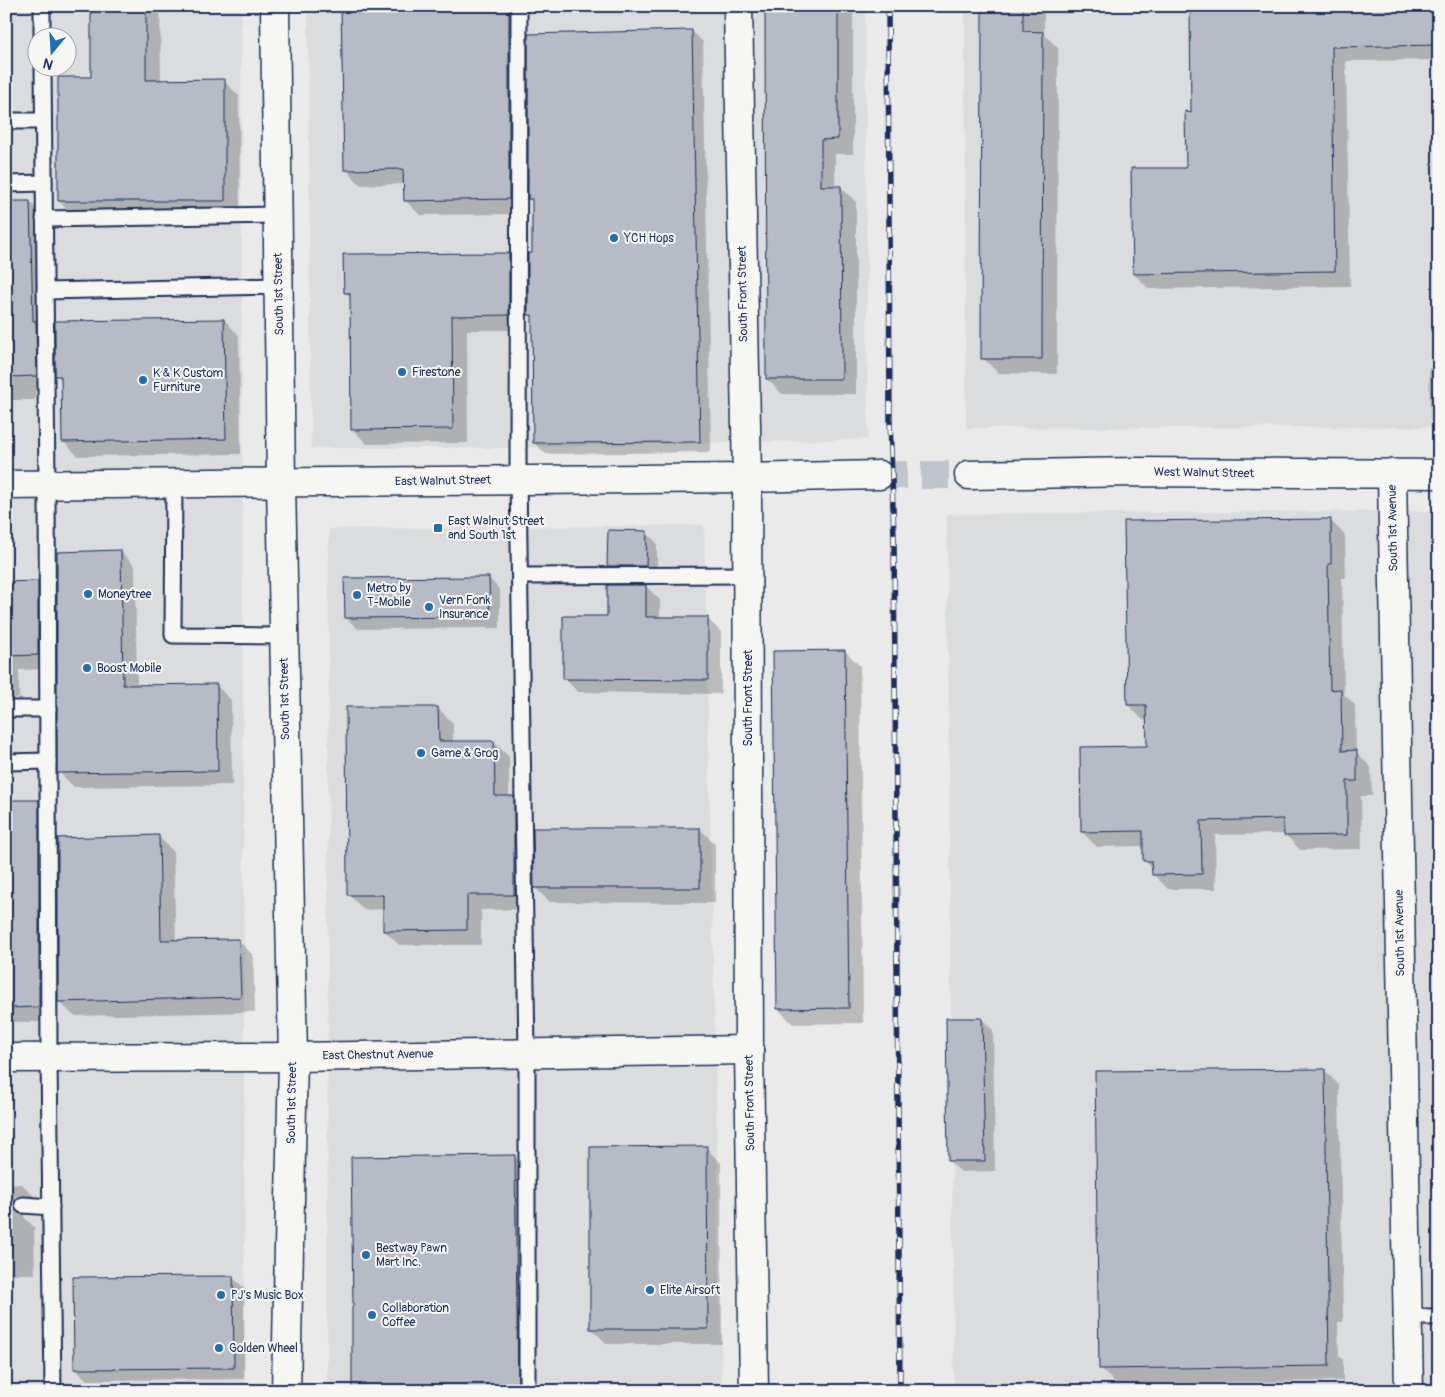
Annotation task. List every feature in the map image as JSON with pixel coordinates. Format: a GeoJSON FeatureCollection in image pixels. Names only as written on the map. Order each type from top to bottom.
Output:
{"type":"FeatureCollection","features":[{"type":"Feature","properties":{"kind":"street","name":"South 1st Street"},"geometry":{"type":"LineString","coordinates":[[275,6],[281,483],[293,1057],[286,1391]]}},
{"type":"Feature","properties":{"kind":"street","name":"South Front Street"},"geometry":{"type":"LineString","coordinates":[[738,6],[747,478],[749,1050],[754,1391]]}},
{"type":"Feature","properties":{"kind":"street","name":"West Walnut Street"},"geometry":{"type":"LineString","coordinates":[[969,475],[1136,472],[1439,474]]}},
{"type":"Feature","properties":{"kind":"street","name":"East Walnut Street"},"geometry":{"type":"LineString","coordinates":[[6,485],[879,475]]}},
{"type":"Feature","properties":{"kind":"street","name":"South 1st Avenue"},"geometry":{"type":"LineString","coordinates":[[1392,475],[1409,1391]]}},
{"type":"Feature","properties":{"kind":"street","name":"East Chestnut Avenue"},"geometry":{"type":"LineString","coordinates":[[6,1058],[293,1057],[749,1050]]}},
{"type":"Feature","properties":{"kind":"lane"},"geometry":{"type":"LineString","coordinates":[[42,6],[42,28]]}},
{"type":"Feature","properties":{"kind":"lane"},"geometry":{"type":"LineString","coordinates":[[520,6],[518,480],[527,1053],[526,1391]]}},
{"type":"Feature","properties":{"kind":"lane"},"geometry":{"type":"LineString","coordinates":[[43,78],[53,1391]]}},
{"type":"Feature","properties":{"kind":"lane"},"geometry":{"type":"LineString","coordinates":[[6,122],[43,121]]}},
{"type":"Feature","properties":{"kind":"lane"},"geometry":{"type":"LineString","coordinates":[[6,184],[44,183]]}},
{"type":"Feature","properties":{"kind":"lane"},"geometry":{"type":"LineString","coordinates":[[44,219],[277,215]]}},
{"type":"Feature","properties":{"kind":"lane"},"geometry":{"type":"LineString","coordinates":[[45,290],[278,286]]}},
{"type":"Feature","properties":{"kind":"lane"},"geometry":{"type":"LineString","coordinates":[[174,484],[173,635],[284,636]]}},
{"type":"Feature","properties":{"kind":"lane"},"geometry":{"type":"LineString","coordinates":[[520,576],[748,575]]}},
{"type":"Feature","properties":{"kind":"lane"},"geometry":{"type":"LineString","coordinates":[[6,709],[48,708]]}},
{"type":"Feature","properties":{"kind":"lane"},"geometry":{"type":"LineString","coordinates":[[6,762],[48,761]]}},
{"type":"Feature","properties":{"kind":"lane"},"geometry":{"type":"LineString","coordinates":[[23,1205],[51,1207]]}},
{"type":"Feature","properties":{"kind":"lane"},"geometry":{"type":"LineString","coordinates":[[1408,1317],[1439,1317]]}},
{"type":"Feature","properties":{"kind":"shaded area"},"geometry":{"type":"Polygon","coordinates":[[[6,6],[241,6],[245,1391],[6,1391],[6,6]]]}},
{"type":"Feature","properties":{"kind":"shaded area"},"geometry":{"type":"Polygon","coordinates":[[[308,6],[865,6],[868,439],[505,448],[311,448],[308,6]]]}},
{"type":"Feature","properties":{"kind":"shaded area"},"geometry":{"type":"Polygon","coordinates":[[[965,6],[1439,6],[1439,427],[966,428],[965,6]]]}},
{"type":"Feature","properties":{"kind":"shaded area"},"geometry":{"type":"Polygon","coordinates":[[[1439,511],[1439,1391],[954,1391],[947,514],[1439,511]]]}},
{"type":"Feature","properties":{"kind":"shaded area"},"geometry":{"type":"Polygon","coordinates":[[[704,525],[722,1391],[327,1391],[329,529],[704,525]]]}},
{"type":"Feature","properties":{"kind":"building"},"geometry":{"type":"Polygon","coordinates":[[[91,6],[146,6],[146,80],[225,79],[225,201],[58,201],[58,78],[91,77],[91,6]]]}},
{"type":"Feature","properties":{"kind":"building"},"geometry":{"type":"Polygon","coordinates":[[[341,6],[509,6],[509,199],[404,201],[403,169],[344,170],[341,6]]]}},
{"type":"Feature","properties":{"kind":"building"},"geometry":{"type":"Polygon","coordinates":[[[765,6],[838,6],[838,139],[821,140],[821,186],[841,186],[842,379],[766,379],[765,6]]]}},
{"type":"Feature","properties":{"kind":"building"},"geometry":{"type":"Polygon","coordinates":[[[982,6],[1023,6],[1023,31],[1043,32],[1042,359],[981,359],[982,6]]]}},
{"type":"Feature","properties":{"kind":"building"},"geometry":{"type":"Polygon","coordinates":[[[1190,6],[1439,6],[1439,45],[1332,47],[1335,271],[1133,274],[1131,168],[1186,168],[1185,111],[1191,113],[1190,6]]]}},
{"type":"Feature","properties":{"kind":"building","name":"YCH Hops"},"geometry":{"type":"Polygon","coordinates":[[[692,30],[700,442],[533,443],[532,315],[528,315],[528,253],[532,253],[532,199],[528,199],[528,34],[692,30]]]}},
{"type":"Feature","properties":{"kind":"building"},"geometry":{"type":"Polygon","coordinates":[[[6,201],[30,201],[33,321],[36,321],[37,376],[6,377],[6,201]]]}},
{"type":"Feature","properties":{"kind":"building","name":"Firestone"},"geometry":{"type":"Polygon","coordinates":[[[509,253],[509,315],[452,316],[453,429],[351,430],[350,293],[344,293],[343,254],[509,253]]]}},
{"type":"Feature","properties":{"kind":"building","name":"K & K Custom Furniture"},"geometry":{"type":"Polygon","coordinates":[[[224,319],[226,439],[62,442],[61,376],[55,376],[55,321],[224,319]]]}},
{"type":"Feature","properties":{"kind":"building"},"geometry":{"type":"Polygon","coordinates":[[[1331,519],[1331,564],[1328,564],[1330,690],[1341,689],[1342,751],[1357,750],[1357,781],[1347,781],[1347,835],[1284,836],[1283,819],[1201,821],[1202,874],[1152,875],[1151,861],[1143,861],[1143,831],[1081,832],[1080,747],[1147,746],[1146,705],[1127,705],[1124,521],[1331,519]]]}},
{"type":"Feature","properties":{"kind":"building"},"geometry":{"type":"Polygon","coordinates":[[[608,530],[647,531],[646,566],[607,566],[608,530]]]}},
{"type":"Feature","properties":{"kind":"building"},"geometry":{"type":"Polygon","coordinates":[[[121,550],[123,685],[217,684],[218,771],[57,773],[57,552],[121,550]]]}},
{"type":"Feature","properties":{"kind":"building"},"geometry":{"type":"Polygon","coordinates":[[[489,577],[490,617],[345,618],[344,578],[489,577]]]}},
{"type":"Feature","properties":{"kind":"building"},"geometry":{"type":"Polygon","coordinates":[[[38,581],[38,655],[6,656],[6,582],[38,581]]]}},
{"type":"Feature","properties":{"kind":"building"},"geometry":{"type":"Polygon","coordinates":[[[607,585],[646,585],[646,617],[708,617],[708,680],[563,679],[563,616],[607,616],[607,585]]]}},
{"type":"Feature","properties":{"kind":"building"},"geometry":{"type":"Polygon","coordinates":[[[845,650],[849,1008],[777,1009],[773,651],[845,650]]]}},
{"type":"Feature","properties":{"kind":"building"},"geometry":{"type":"Polygon","coordinates":[[[346,707],[438,707],[439,741],[494,741],[495,796],[514,796],[514,895],[467,895],[467,930],[383,931],[383,895],[347,895],[346,707]]]}},
{"type":"Feature","properties":{"kind":"building"},"geometry":{"type":"Polygon","coordinates":[[[6,800],[39,800],[39,1007],[6,1008],[6,800]]]}},
{"type":"Feature","properties":{"kind":"building"},"geometry":{"type":"Polygon","coordinates":[[[533,828],[700,828],[700,888],[534,888],[533,828]]]}},
{"type":"Feature","properties":{"kind":"building"},"geometry":{"type":"Polygon","coordinates":[[[159,835],[161,940],[239,939],[241,997],[58,1002],[58,838],[159,835]]]}},
{"type":"Feature","properties":{"kind":"building"},"geometry":{"type":"Polygon","coordinates":[[[946,1018],[982,1018],[985,1161],[948,1161],[946,1018]]]}},
{"type":"Feature","properties":{"kind":"building"},"geometry":{"type":"Polygon","coordinates":[[[1325,1069],[1329,1366],[1099,1369],[1095,1071],[1325,1069]]]}},
{"type":"Feature","properties":{"kind":"building"},"geometry":{"type":"Polygon","coordinates":[[[707,1146],[708,1329],[590,1329],[590,1147],[707,1146]]]}},
{"type":"Feature","properties":{"kind":"building"},"geometry":{"type":"Polygon","coordinates":[[[515,1155],[518,1391],[352,1391],[351,1157],[515,1155]]]}},
{"type":"Feature","properties":{"kind":"building"},"geometry":{"type":"Polygon","coordinates":[[[233,1276],[234,1368],[74,1369],[73,1277],[233,1276]]]}},
{"type":"Feature","properties":{"kind":"tunnel"},"geometry":{"type":"LineString","coordinates":[[879,475],[969,475]]}},
{"type":"Feature","properties":{"kind":"railway"},"geometry":{"type":"LineString","coordinates":[[888,6],[890,420],[894,538],[900,1391]]}},
{"type":"Feature","properties":{"kind":"place","name":"YCH Hops"},"geometry":{"type":"Point","coordinates":[614,238]}},
{"type":"Feature","properties":{"kind":"place","name":"Firestone"},"geometry":{"type":"Point","coordinates":[402,372]}},
{"type":"Feature","properties":{"kind":"place","name":"K & K Custom Furniture"},"geometry":{"type":"Point","coordinates":[143,380]}},
{"type":"Feature","properties":{"kind":"place","name":"East Walnut Street and South 1st"},"geometry":{"type":"Point","coordinates":[438,528]}},
{"type":"Feature","properties":{"kind":"place","name":"Moneytree"},"geometry":{"type":"Point","coordinates":[88,594]}},
{"type":"Feature","properties":{"kind":"place","name":"Metro by T-Mobile"},"geometry":{"type":"Point","coordinates":[357,595]}},
{"type":"Feature","properties":{"kind":"place","name":"Vern Fonk Insurance"},"geometry":{"type":"Point","coordinates":[429,607]}},
{"type":"Feature","properties":{"kind":"place","name":"Boost Mobile"},"geometry":{"type":"Point","coordinates":[87,668]}},
{"type":"Feature","properties":{"kind":"place","name":"Game & Grog"},"geometry":{"type":"Point","coordinates":[421,753]}},
{"type":"Feature","properties":{"kind":"place","name":"Bestway Pawn Mart Inc."},"geometry":{"type":"Point","coordinates":[366,1255]}},
{"type":"Feature","properties":{"kind":"place","name":"Elite Airsoft"},"geometry":{"type":"Point","coordinates":[650,1290]}},
{"type":"Feature","properties":{"kind":"place","name":"PJ's Music Box"},"geometry":{"type":"Point","coordinates":[221,1295]}},
{"type":"Feature","properties":{"kind":"place","name":"Collaboration Coffee"},"geometry":{"type":"Point","coordinates":[372,1315]}},
{"type":"Feature","properties":{"kind":"place","name":"Golden Wheel"},"geometry":{"type":"Point","coordinates":[219,1348]}}]}
